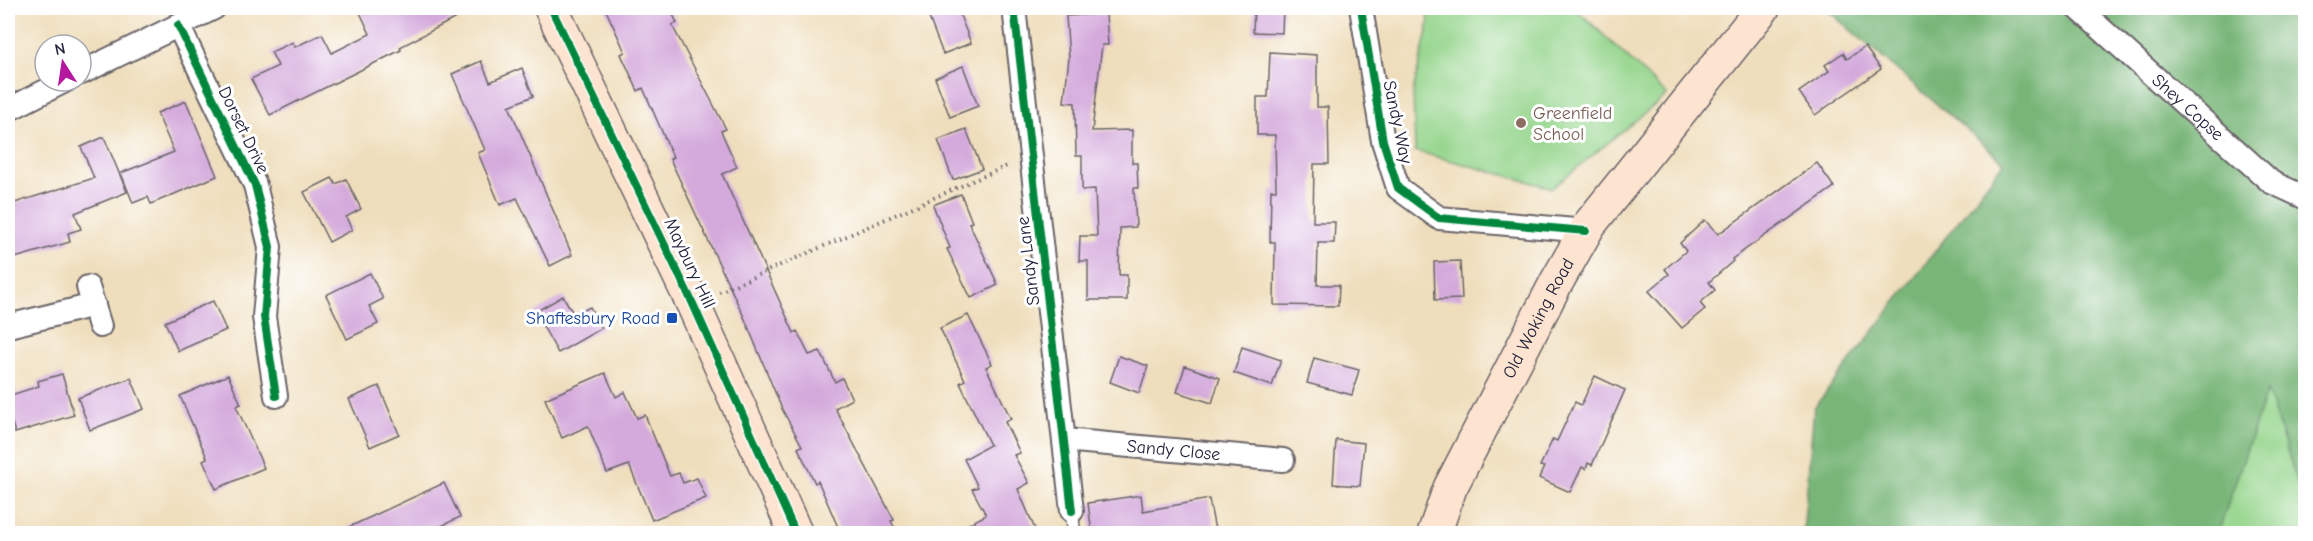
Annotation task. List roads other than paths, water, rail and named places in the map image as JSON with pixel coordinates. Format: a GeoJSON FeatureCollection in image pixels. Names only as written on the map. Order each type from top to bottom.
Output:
{"type":"FeatureCollection","features":[{"type":"Feature","properties":{"kind":"main road","name":"Maybury Hill"},"geometry":{"type":"LineString","coordinates":[[551,8],[693,304],[796,534]]}},
{"type":"Feature","properties":{"kind":"main road","name":"Old Woking Road"},"geometry":{"type":"LineString","coordinates":[[1434,534],[1450,488],[1556,283],[1586,231],[1638,161],[1763,8]]}},
{"type":"Feature","properties":{"kind":"street"},"geometry":{"type":"LineString","coordinates":[[93,67],[214,8]]}},
{"type":"Feature","properties":{"kind":"street","name":"Sandy Lane"},"geometry":{"type":"LineString","coordinates":[[1014,8],[1073,522]]}},
{"type":"Feature","properties":{"kind":"street","name":"Sandy Way"},"geometry":{"type":"LineString","coordinates":[[1361,8],[1383,141],[1398,188],[1439,218],[1586,231]]}},
{"type":"Feature","properties":{"kind":"street","name":"Shey Copse"},"geometry":{"type":"LineString","coordinates":[[2078,8],[2271,182],[2306,198]]}},
{"type":"Feature","properties":{"kind":"street","name":"Dorset Drive"},"geometry":{"type":"LineString","coordinates":[[178,25],[255,185],[270,247],[264,317],[276,396]]}},
{"type":"Feature","properties":{"kind":"street"},"geometry":{"type":"LineString","coordinates":[[8,110],[41,93]]}},
{"type":"Feature","properties":{"kind":"street"},"geometry":{"type":"LineString","coordinates":[[8,326],[94,306]]}},
{"type":"Feature","properties":{"kind":"street","name":"Sandy Close"},"geometry":{"type":"LineString","coordinates":[[1064,441],[1283,460]]}},
{"type":"Feature","properties":{"kind":"place","name":"Greenfield School"},"geometry":{"type":"Point","coordinates":[1521,123]}},
{"type":"Feature","properties":{"kind":"place","name":"Shaftesbury Road"},"geometry":{"type":"Point","coordinates":[672,318]}}]}
